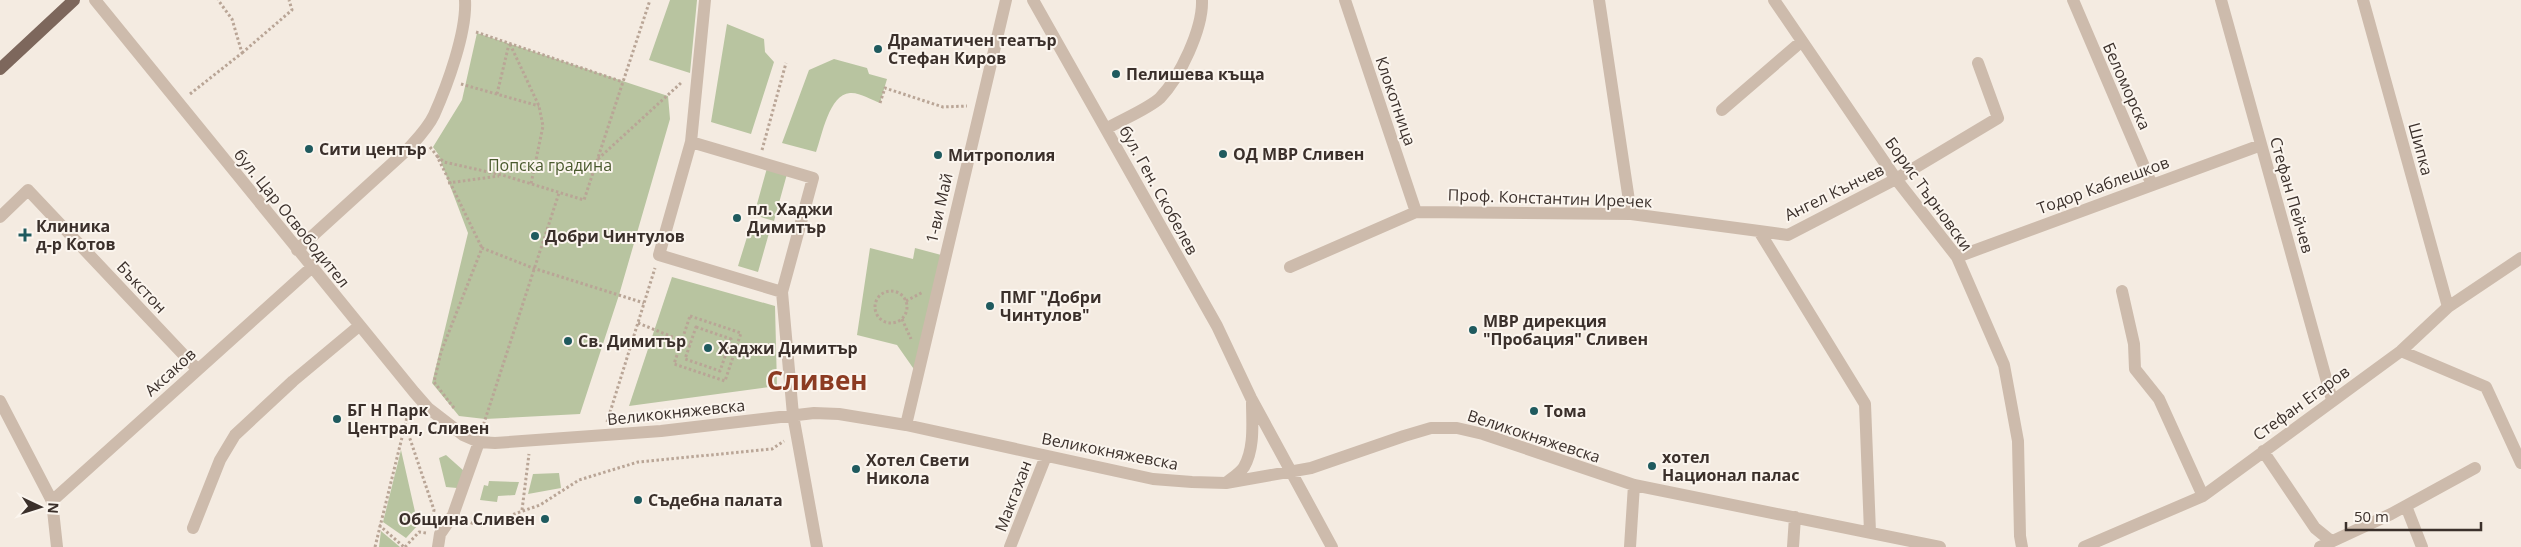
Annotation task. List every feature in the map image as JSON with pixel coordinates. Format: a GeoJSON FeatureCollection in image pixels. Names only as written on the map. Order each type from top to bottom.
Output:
{"type":"FeatureCollection","features":[{"type":"Feature","properties":{"kind":"main road"},"geometry":{"type":"LineString","coordinates":[[0,69],[74,0]]}},
{"type":"Feature","properties":{"kind":"street","name":"бул. Цар Освободител"},"geometry":{"type":"LineString","coordinates":[[95,0],[311,268],[414,392],[449,425],[479,442],[495,443]]}},
{"type":"Feature","properties":{"kind":"street"},"geometry":{"type":"LineString","coordinates":[[297,250],[408,149],[422,133],[433,116],[464,28],[464,0]]}},
{"type":"Feature","properties":{"kind":"street"},"geometry":{"type":"LineString","coordinates":[[705,0],[691,142],[659,255],[782,292]]}},
{"type":"Feature","properties":{"kind":"street","name":"1-ви Май"},"geometry":{"type":"LineString","coordinates":[[906,425],[1006,0]]}},
{"type":"Feature","properties":{"kind":"street","name":"бул. Ген. Скобелев"},"geometry":{"type":"LineString","coordinates":[[1033,0],[1217,326],[1251,398],[1332,547]]}},
{"type":"Feature","properties":{"kind":"street"},"geometry":{"type":"LineString","coordinates":[[1106,128],[1159,99],[1175,78],[1191,46],[1202,8],[1202,0]]}},
{"type":"Feature","properties":{"kind":"street","name":"Клокотница"},"geometry":{"type":"LineString","coordinates":[[1345,0],[1416,212]]}},
{"type":"Feature","properties":{"kind":"street"},"geometry":{"type":"LineString","coordinates":[[1598,0],[1631,214]]}},
{"type":"Feature","properties":{"kind":"street","name":"Борис Търновски"},"geometry":{"type":"LineString","coordinates":[[1774,0],[1896,179],[1957,257],[2004,365],[2018,441],[2022,547]]}},
{"type":"Feature","properties":{"kind":"street","name":"Беломорска"},"geometry":{"type":"LineString","coordinates":[[2073,0],[2152,185]]}},
{"type":"Feature","properties":{"kind":"street","name":"Стефан Пейчев"},"geometry":{"type":"LineString","coordinates":[[2220,0],[2332,400]]}},
{"type":"Feature","properties":{"kind":"street","name":"Шипка"},"geometry":{"type":"LineString","coordinates":[[2363,0],[2448,307]]}},
{"type":"Feature","properties":{"kind":"street"},"geometry":{"type":"LineString","coordinates":[[1722,110],[1802,42]]}},
{"type":"Feature","properties":{"kind":"street","name":"Ангел Кънчев"},"geometry":{"type":"LineString","coordinates":[[1759,231],[1788,234],[1896,179],[1998,118],[1978,63]]}},
{"type":"Feature","properties":{"kind":"street"},"geometry":{"type":"LineString","coordinates":[[691,142],[813,178],[782,292],[793,415],[817,547]]}},
{"type":"Feature","properties":{"kind":"street","name":"Тодор Каблешков"},"geometry":{"type":"LineString","coordinates":[[1957,257],[2261,145]]}},
{"type":"Feature","properties":{"kind":"street","name":"Бъкстон"},"geometry":{"type":"LineString","coordinates":[[0,217],[28,190],[197,369]]}},
{"type":"Feature","properties":{"kind":"street","name":"Проф. Константин Иречек"},"geometry":{"type":"LineString","coordinates":[[1290,267],[1416,212],[1631,214],[1759,231]]}},
{"type":"Feature","properties":{"kind":"street"},"geometry":{"type":"LineString","coordinates":[[1759,231],[1865,404],[1870,532]]}},
{"type":"Feature","properties":{"kind":"street","name":"Стефан Егаров"},"geometry":{"type":"LineString","coordinates":[[2084,547],[2203,496],[2401,351],[2448,307],[2521,258]]}},
{"type":"Feature","properties":{"kind":"street","name":"Аксаков"},"geometry":{"type":"LineString","coordinates":[[52,501],[311,268]]}},
{"type":"Feature","properties":{"kind":"street"},"geometry":{"type":"LineString","coordinates":[[2122,291],[2134,344],[2135,369],[2159,399],[2203,496]]}},
{"type":"Feature","properties":{"kind":"street"},"geometry":{"type":"LineString","coordinates":[[193,528],[220,460],[235,435],[292,381],[359,326]]}},
{"type":"Feature","properties":{"kind":"street"},"geometry":{"type":"LineString","coordinates":[[2401,351],[2486,387],[2521,463]]}},
{"type":"Feature","properties":{"kind":"street"},"geometry":{"type":"LineString","coordinates":[[1226,483],[1244,468],[1249,451],[1252,434],[1251,398]]}},
{"type":"Feature","properties":{"kind":"street"},"geometry":{"type":"LineString","coordinates":[[0,401],[52,501],[57,547]]}},
{"type":"Feature","properties":{"kind":"street","name":"Великокняжевска"},"geometry":{"type":"LineString","coordinates":[[495,443],[603,436],[814,413],[839,414],[906,425],[1153,479],[1226,483],[1311,468],[1431,428],[1457,428],[1483,434],[1634,486],[1870,532],[1936,547]]}},
{"type":"Feature","properties":{"kind":"street"},"geometry":{"type":"LineString","coordinates":[[438,547],[440,534],[453,516],[479,442]]}},
{"type":"Feature","properties":{"kind":"street"},"geometry":{"type":"LineString","coordinates":[[2263,451],[2326,544],[2406,506],[2475,468]]}},
{"type":"Feature","properties":{"kind":"street","name":"Макгахан"},"geometry":{"type":"LineString","coordinates":[[1010,547],[1046,456]]}},
{"type":"Feature","properties":{"kind":"street"},"geometry":{"type":"LineString","coordinates":[[1630,547],[1634,486]]}},
{"type":"Feature","properties":{"kind":"street"},"geometry":{"type":"LineString","coordinates":[[2406,506],[2422,547]]}},
{"type":"Feature","properties":{"kind":"street"},"geometry":{"type":"LineString","coordinates":[[1793,547],[1795,517]]}},
{"type":"Feature","properties":{"kind":"path"},"geometry":{"type":"LineString","coordinates":[[218,0],[232,19],[242,53]]}},
{"type":"Feature","properties":{"kind":"path"},"geometry":{"type":"LineString","coordinates":[[178,104],[292,10],[289,0]]}},
{"type":"Feature","properties":{"kind":"path"},"geometry":{"type":"LineString","coordinates":[[437,156],[444,162],[502,175],[584,200],[650,0]]}},
{"type":"Feature","properties":{"kind":"path"},"geometry":{"type":"LineString","coordinates":[[464,28],[624,82]]}},
{"type":"Feature","properties":{"kind":"path"},"geometry":{"type":"LineString","coordinates":[[497,94],[509,44]]}},
{"type":"Feature","properties":{"kind":"path"},"geometry":{"type":"LineString","coordinates":[[509,44],[539,106],[543,126],[531,184]]}},
{"type":"Feature","properties":{"kind":"path"},"geometry":{"type":"LineString","coordinates":[[759,162],[786,63]]}},
{"type":"Feature","properties":{"kind":"path"},"geometry":{"type":"LineString","coordinates":[[598,160],[697,68]]}},
{"type":"Feature","properties":{"kind":"path"},"geometry":{"type":"LineString","coordinates":[[461,84],[539,106]]}},
{"type":"Feature","properties":{"kind":"path"},"geometry":{"type":"LineString","coordinates":[[880,103],[885,88],[943,107],[980,106]]}},
{"type":"Feature","properties":{"kind":"path"},"geometry":{"type":"LineString","coordinates":[[422,133],[437,156],[448,183],[482,248],[533,268],[644,303]]}},
{"type":"Feature","properties":{"kind":"path"},"geometry":{"type":"LineString","coordinates":[[448,183],[502,175]]}},
{"type":"Feature","properties":{"kind":"path"},"geometry":{"type":"LineString","coordinates":[[479,442],[533,268],[559,193]]}},
{"type":"Feature","properties":{"kind":"path"},"geometry":{"type":"LineString","coordinates":[[456,410],[434,382],[441,352],[482,248]]}},
{"type":"Feature","properties":{"kind":"path"},"geometry":{"type":"LineString","coordinates":[[603,436],[659,255]]}},
{"type":"Feature","properties":{"kind":"path"},"geometry":{"type":"LineString","coordinates":[[894,290],[904,296],[907,311],[902,319],[892,323],[877,316],[874,305],[879,295],[894,290]]}},
{"type":"Feature","properties":{"kind":"path"},"geometry":{"type":"LineString","coordinates":[[690,316],[741,333],[725,381],[674,364],[682,340],[690,316]]}},
{"type":"Feature","properties":{"kind":"path"},"geometry":{"type":"LineString","coordinates":[[638,323],[690,344]]}},
{"type":"Feature","properties":{"kind":"path"},"geometry":{"type":"LineString","coordinates":[[696,327],[731,339],[720,371],[685,360],[690,344],[696,327]]}},
{"type":"Feature","properties":{"kind":"path"},"geometry":{"type":"LineString","coordinates":[[375,547],[414,392]]}},
{"type":"Feature","properties":{"kind":"path"},"geometry":{"type":"LineString","coordinates":[[405,423],[434,510],[432,518]]}},
{"type":"Feature","properties":{"kind":"path"},"geometry":{"type":"LineString","coordinates":[[434,510],[480,526],[540,505],[579,480],[638,462],[772,449],[796,432]]}},
{"type":"Feature","properties":{"kind":"path"},"geometry":{"type":"LineString","coordinates":[[522,510],[531,442]]}},
{"type":"Feature","properties":{"kind":"path"},"geometry":{"type":"LineString","coordinates":[[379,525],[405,547],[418,532]]}},
{"type":"Feature","properties":{"kind":"path"},"geometry":{"type":"LineString","coordinates":[[429,533],[431,525]]}},
{"type":"Feature","properties":{"kind":"green space"},"geometry":{"type":"Polygon","coordinates":[[[670,0],[697,0],[690,73],[649,60],[670,0]]]}},
{"type":"Feature","properties":{"kind":"green space"},"geometry":{"type":"Polygon","coordinates":[[[727,24],[764,39],[765,52],[774,62],[751,134],[711,122],[727,24]]]}},
{"type":"Feature","properties":{"kind":"green space","name":"Попска градина"},"geometry":{"type":"Polygon","coordinates":[[[477,33],[668,96],[670,119],[619,295],[580,414],[485,419],[459,416],[432,383],[468,233],[438,154],[433,147],[462,100],[477,33]]]}},
{"type":"Feature","properties":{"kind":"green space"},"geometry":{"type":"Polygon","coordinates":[[[834,59],[867,68],[869,74],[887,79],[880,103],[857,94],[843,95],[837,100],[827,117],[816,152],[782,143],[809,70],[834,59]]]}},
{"type":"Feature","properties":{"kind":"green space"},"geometry":{"type":"Polygon","coordinates":[[[767,168],[787,174],[774,221],[754,215],[767,168]]]}},
{"type":"Feature","properties":{"kind":"green space"},"geometry":{"type":"Polygon","coordinates":[[[752,221],[771,226],[758,272],[738,266],[752,221]]]}},
{"type":"Feature","properties":{"kind":"green space"},"geometry":{"type":"Polygon","coordinates":[[[870,248],[913,259],[915,248],[945,256],[918,375],[897,345],[857,335],[870,248]]]}},
{"type":"Feature","properties":{"kind":"green space"},"geometry":{"type":"Polygon","coordinates":[[[672,277],[775,306],[777,386],[629,406],[672,277]]]}},
{"type":"Feature","properties":{"kind":"green space"},"geometry":{"type":"Polygon","coordinates":[[[401,450],[418,525],[406,538],[383,522],[401,450]]]}},
{"type":"Feature","properties":{"kind":"green space"},"geometry":{"type":"Polygon","coordinates":[[[446,455],[464,471],[457,488],[446,487],[439,458],[446,455]]]}},
{"type":"Feature","properties":{"kind":"green space"},"geometry":{"type":"Polygon","coordinates":[[[559,473],[561,488],[528,494],[533,474],[559,473]]]}},
{"type":"Feature","properties":{"kind":"green space"},"geometry":{"type":"Polygon","coordinates":[[[489,481],[519,482],[515,495],[498,496],[497,502],[480,500],[484,485],[488,486],[489,481]]]}},
{"type":"Feature","properties":{"kind":"green space"},"geometry":{"type":"Polygon","coordinates":[[[381,531],[400,547],[379,547],[381,531]]]}},
{"type":"Feature","properties":{"kind":"place","name":"Драматичен театър Стефан Киров"},"geometry":{"type":"Point","coordinates":[878,49]}},
{"type":"Feature","properties":{"kind":"place","name":"Пелишева къща"},"geometry":{"type":"Point","coordinates":[1116,74]}},
{"type":"Feature","properties":{"kind":"place","name":"Сити център"},"geometry":{"type":"Point","coordinates":[309,149]}},
{"type":"Feature","properties":{"kind":"place","name":"ОД МВР Сливен"},"geometry":{"type":"Point","coordinates":[1223,154]}},
{"type":"Feature","properties":{"kind":"place","name":"Митрополия"},"geometry":{"type":"Point","coordinates":[938,155]}},
{"type":"Feature","properties":{"kind":"place","name":"пл. Хаджи Димитър"},"geometry":{"type":"Point","coordinates":[737,218]}},
{"type":"Feature","properties":{"kind":"place","name":"Клиника д-р Котов"},"geometry":{"type":"Point","coordinates":[25,235]}},
{"type":"Feature","properties":{"kind":"place","name":"Добри Чинтулов"},"geometry":{"type":"Point","coordinates":[535,236]}},
{"type":"Feature","properties":{"kind":"place","name":"ПМГ \"Добри Чинтулов\""},"geometry":{"type":"Point","coordinates":[990,306]}},
{"type":"Feature","properties":{"kind":"place","name":"МВР дирекция \"Пробация\" Сливен"},"geometry":{"type":"Point","coordinates":[1473,330]}},
{"type":"Feature","properties":{"kind":"place","name":"Св. Димитър"},"geometry":{"type":"Point","coordinates":[568,341]}},
{"type":"Feature","properties":{"kind":"place","name":"Хаджи Димитър"},"geometry":{"type":"Point","coordinates":[708,348]}},
{"type":"Feature","properties":{"kind":"place","name":"Тома"},"geometry":{"type":"Point","coordinates":[1534,411]}},
{"type":"Feature","properties":{"kind":"place","name":"БГ H Парк Централ, Сливен"},"geometry":{"type":"Point","coordinates":[337,419]}},
{"type":"Feature","properties":{"kind":"place","name":"хотел Национал палас"},"geometry":{"type":"Point","coordinates":[1652,466]}},
{"type":"Feature","properties":{"kind":"place","name":"Хотел Свети Никола"},"geometry":{"type":"Point","coordinates":[856,469]}},
{"type":"Feature","properties":{"kind":"place","name":"Съдебна палата"},"geometry":{"type":"Point","coordinates":[638,500]}},
{"type":"Feature","properties":{"kind":"place","name":"Община Сливен"},"geometry":{"type":"Point","coordinates":[545,519]}},
{"type":"Feature","properties":{"kind":"district","name":"Сливен"},"geometry":{"type":"Point","coordinates":[817,381]}}]}
